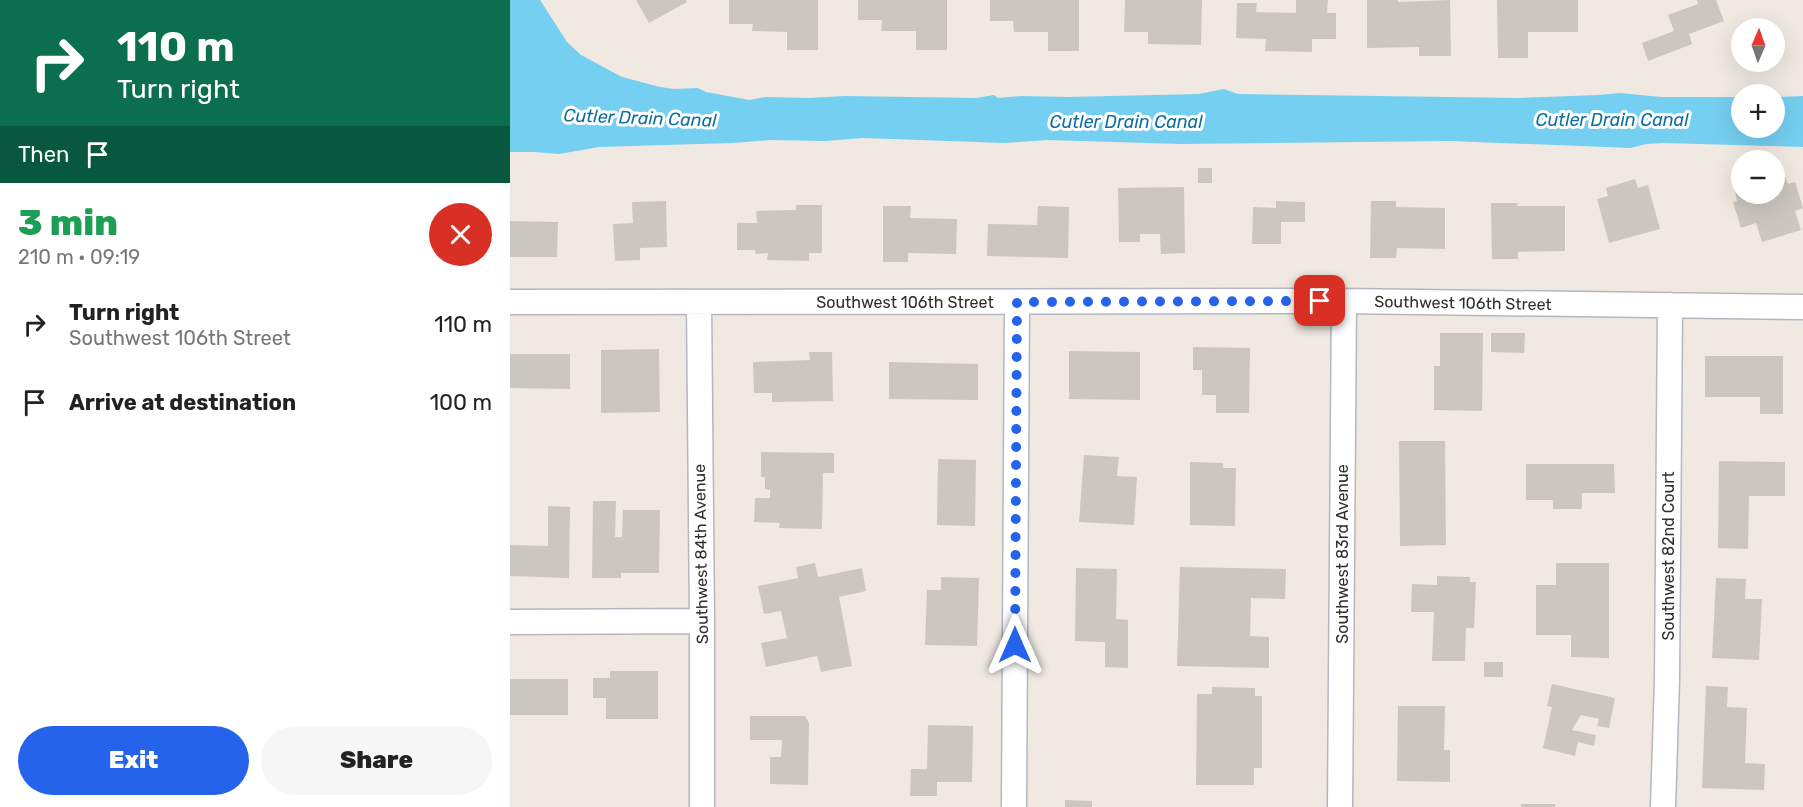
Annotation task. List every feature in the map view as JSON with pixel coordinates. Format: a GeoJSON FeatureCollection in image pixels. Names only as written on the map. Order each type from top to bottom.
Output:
{"type":"FeatureCollection","features":[{"type":"Feature","properties":{"kind":"street","name":"Southwest 106th Street"},"geometry":{"type":"LineString","coordinates":[[510,302],[1344,301],[1803,307]]}},
{"type":"Feature","properties":{"kind":"street","name":"Southwest 83rd Avenue"},"geometry":{"type":"LineString","coordinates":[[1340,807],[1344,301]]}},
{"type":"Feature","properties":{"kind":"street","name":"Southwest 84th Avenue"},"geometry":{"type":"LineString","coordinates":[[699,302],[702,807]]}},
{"type":"Feature","properties":{"kind":"street"},"geometry":{"type":"LineString","coordinates":[[1014,807],[1017,302]]}},
{"type":"Feature","properties":{"kind":"street","name":"Southwest 82nd Court"},"geometry":{"type":"LineString","coordinates":[[1663,807],[1667,669],[1670,305]]}},
{"type":"Feature","properties":{"kind":"street"},"geometry":{"type":"LineString","coordinates":[[510,622],[702,621]]}},
{"type":"Feature","properties":{"kind":"water","name":"Cutler Drain Canal"},"geometry":{"type":"Polygon","coordinates":[[[510,0],[540,0],[567,42],[581,55],[622,77],[660,87],[698,88],[706,92],[749,100],[766,97],[976,98],[994,95],[998,98],[1199,94],[1224,89],[1238,94],[1519,98],[1620,93],[1661,97],[1731,97],[1731,138],[1785,138],[1785,97],[1803,96],[1803,147],[1663,143],[1631,148],[1450,141],[1181,144],[1047,140],[1005,143],[863,138],[599,147],[559,154],[510,152],[510,0]]]}},
{"type":"Feature","properties":{"kind":"building"},"geometry":{"type":"Polygon","coordinates":[[[636,0],[686,0],[687,2],[649,23],[636,0]]]}},
{"type":"Feature","properties":{"kind":"building"},"geometry":{"type":"Polygon","coordinates":[[[729,0],[818,0],[818,50],[787,50],[787,32],[752,31],[753,24],[729,24],[729,0]]]}},
{"type":"Feature","properties":{"kind":"building"},"geometry":{"type":"Polygon","coordinates":[[[858,0],[947,0],[947,50],[916,50],[916,31],[881,31],[882,20],[858,20],[858,0]]]}},
{"type":"Feature","properties":{"kind":"building"},"geometry":{"type":"Polygon","coordinates":[[[990,0],[1079,0],[1079,51],[1048,51],[1048,32],[1014,32],[1013,21],[990,21],[990,0]]]}},
{"type":"Feature","properties":{"kind":"building"},"geometry":{"type":"Polygon","coordinates":[[[1125,0],[1202,0],[1201,45],[1148,44],[1148,32],[1124,32],[1125,0]]]}},
{"type":"Feature","properties":{"kind":"building"},"geometry":{"type":"Polygon","coordinates":[[[1296,0],[1328,0],[1327,13],[1336,13],[1336,39],[1312,39],[1312,52],[1265,51],[1266,39],[1236,38],[1237,3],[1257,3],[1256,12],[1296,13],[1296,0]]]}},
{"type":"Feature","properties":{"kind":"building"},"geometry":{"type":"Polygon","coordinates":[[[1367,0],[1398,0],[1398,2],[1450,0],[1451,56],[1419,56],[1419,47],[1367,48],[1367,0]]]}},
{"type":"Feature","properties":{"kind":"building"},"geometry":{"type":"Polygon","coordinates":[[[1497,0],[1578,0],[1578,32],[1528,32],[1528,58],[1498,58],[1497,0]]]}},
{"type":"Feature","properties":{"kind":"building"},"geometry":{"type":"Polygon","coordinates":[[[1697,0],[1716,0],[1724,21],[1689,34],[1692,44],[1648,61],[1642,43],[1674,31],[1668,15],[1698,4],[1697,0]]]}},
{"type":"Feature","properties":{"kind":"building"},"geometry":{"type":"Polygon","coordinates":[[[1198,168],[1212,168],[1212,183],[1198,183],[1198,168]]]}},
{"type":"Feature","properties":{"kind":"building"},"geometry":{"type":"Polygon","coordinates":[[[1785,176],[1788,184],[1795,182],[1803,208],[1795,211],[1801,230],[1762,242],[1756,223],[1741,228],[1734,204],[1785,204],[1785,176]]]}},
{"type":"Feature","properties":{"kind":"building"},"geometry":{"type":"Polygon","coordinates":[[[1635,179],[1638,188],[1648,185],[1660,229],[1609,243],[1597,199],[1608,196],[1606,188],[1635,179]]]}},
{"type":"Feature","properties":{"kind":"building"},"geometry":{"type":"Polygon","coordinates":[[[1184,187],[1185,253],[1161,254],[1160,234],[1140,234],[1140,242],[1119,242],[1118,188],[1184,187]]]}},
{"type":"Feature","properties":{"kind":"building"},"geometry":{"type":"Polygon","coordinates":[[[666,201],[667,247],[640,248],[640,260],[615,261],[613,224],[633,223],[632,202],[666,201]]]}},
{"type":"Feature","properties":{"kind":"building"},"geometry":{"type":"Polygon","coordinates":[[[1276,201],[1305,202],[1305,222],[1281,222],[1281,244],[1252,244],[1253,207],[1276,208],[1276,201]]]}},
{"type":"Feature","properties":{"kind":"building"},"geometry":{"type":"Polygon","coordinates":[[[1371,201],[1396,201],[1396,207],[1445,208],[1445,249],[1397,248],[1396,258],[1370,258],[1371,201]]]}},
{"type":"Feature","properties":{"kind":"building"},"geometry":{"type":"Polygon","coordinates":[[[1491,203],[1518,203],[1517,206],[1565,206],[1565,251],[1518,252],[1518,259],[1492,259],[1491,203]]]}},
{"type":"Feature","properties":{"kind":"building"},"geometry":{"type":"Polygon","coordinates":[[[796,205],[822,205],[822,253],[809,253],[809,261],[767,260],[768,253],[756,254],[755,250],[737,250],[737,223],[757,223],[756,211],[796,210],[796,205]]]}},
{"type":"Feature","properties":{"kind":"building"},"geometry":{"type":"Polygon","coordinates":[[[883,206],[911,206],[910,218],[957,219],[956,254],[908,253],[908,262],[883,262],[883,206]]]}},
{"type":"Feature","properties":{"kind":"building"},"geometry":{"type":"Polygon","coordinates":[[[1038,206],[1069,207],[1068,258],[987,256],[988,224],[1037,225],[1038,206]]]}},
{"type":"Feature","properties":{"kind":"building"},"geometry":{"type":"Polygon","coordinates":[[[510,221],[558,222],[557,257],[510,257],[510,221]]]}},
{"type":"Feature","properties":{"kind":"building"},"geometry":{"type":"Polygon","coordinates":[[[1440,333],[1483,333],[1482,411],[1434,410],[1434,366],[1440,366],[1440,333]]]}},
{"type":"Feature","properties":{"kind":"building"},"geometry":{"type":"Polygon","coordinates":[[[1491,333],[1525,333],[1524,353],[1491,352],[1491,333]]]}},
{"type":"Feature","properties":{"kind":"building"},"geometry":{"type":"Polygon","coordinates":[[[1193,347],[1250,348],[1249,413],[1216,413],[1216,395],[1202,395],[1202,370],[1193,370],[1193,347]]]}},
{"type":"Feature","properties":{"kind":"building"},"geometry":{"type":"Polygon","coordinates":[[[659,349],[660,412],[601,413],[601,350],[659,349]]]}},
{"type":"Feature","properties":{"kind":"building"},"geometry":{"type":"Polygon","coordinates":[[[1069,351],[1140,352],[1140,400],[1069,399],[1069,351]]]}},
{"type":"Feature","properties":{"kind":"building"},"geometry":{"type":"Polygon","coordinates":[[[809,352],[832,352],[833,401],[772,402],[772,393],[754,393],[753,362],[810,360],[809,352]]]}},
{"type":"Feature","properties":{"kind":"building"},"geometry":{"type":"Polygon","coordinates":[[[510,354],[570,354],[570,389],[510,388],[510,354]]]}},
{"type":"Feature","properties":{"kind":"building"},"geometry":{"type":"Polygon","coordinates":[[[1705,356],[1783,356],[1783,414],[1760,414],[1760,397],[1705,397],[1705,356]]]}},
{"type":"Feature","properties":{"kind":"building"},"geometry":{"type":"Polygon","coordinates":[[[889,362],[978,364],[978,400],[889,399],[889,362]]]}},
{"type":"Feature","properties":{"kind":"building"},"geometry":{"type":"Polygon","coordinates":[[[1399,441],[1445,441],[1446,545],[1400,546],[1399,441]]]}},
{"type":"Feature","properties":{"kind":"building"},"geometry":{"type":"Polygon","coordinates":[[[761,452],[834,453],[834,473],[823,473],[822,529],[779,528],[780,523],[754,522],[755,498],[770,498],[770,490],[765,489],[765,477],[761,477],[761,452]]]}},
{"type":"Feature","properties":{"kind":"building"},"geometry":{"type":"Polygon","coordinates":[[[1084,455],[1119,457],[1117,476],[1137,477],[1134,525],[1079,522],[1084,455]]]}},
{"type":"Feature","properties":{"kind":"building"},"geometry":{"type":"Polygon","coordinates":[[[938,459],[976,460],[975,526],[937,525],[938,459]]]}},
{"type":"Feature","properties":{"kind":"building"},"geometry":{"type":"Polygon","coordinates":[[[1719,461],[1785,462],[1785,496],[1749,496],[1748,549],[1718,548],[1719,461]]]}},
{"type":"Feature","properties":{"kind":"building"},"geometry":{"type":"Polygon","coordinates":[[[1190,462],[1223,463],[1223,468],[1236,468],[1235,526],[1190,525],[1190,462]]]}},
{"type":"Feature","properties":{"kind":"building"},"geometry":{"type":"Polygon","coordinates":[[[1526,464],[1614,464],[1615,493],[1582,493],[1582,509],[1553,509],[1553,500],[1526,500],[1526,464]]]}},
{"type":"Feature","properties":{"kind":"building"},"geometry":{"type":"Polygon","coordinates":[[[593,501],[616,501],[615,537],[622,537],[623,510],[660,510],[659,573],[621,573],[621,578],[592,578],[593,501]]]}},
{"type":"Feature","properties":{"kind":"building"},"geometry":{"type":"Polygon","coordinates":[[[548,506],[570,507],[569,578],[510,576],[510,545],[548,546],[548,506]]]}},
{"type":"Feature","properties":{"kind":"building"},"geometry":{"type":"Polygon","coordinates":[[[815,563],[818,577],[862,568],[866,591],[839,597],[852,666],[821,672],[817,656],[766,667],[761,643],[787,638],[781,611],[764,614],[758,586],[798,578],[796,567],[815,563]]]}},
{"type":"Feature","properties":{"kind":"building"},"geometry":{"type":"Polygon","coordinates":[[[1556,563],[1609,563],[1609,658],[1571,657],[1571,635],[1536,635],[1536,585],[1556,585],[1556,563]]]}},
{"type":"Feature","properties":{"kind":"building"},"geometry":{"type":"Polygon","coordinates":[[[1180,567],[1286,569],[1285,599],[1251,598],[1250,636],[1269,637],[1269,668],[1177,666],[1180,567]]]}},
{"type":"Feature","properties":{"kind":"building"},"geometry":{"type":"Polygon","coordinates":[[[1076,568],[1117,569],[1116,619],[1128,620],[1128,668],[1105,667],[1105,642],[1075,641],[1076,568]]]}},
{"type":"Feature","properties":{"kind":"building"},"geometry":{"type":"Polygon","coordinates":[[[1437,576],[1470,577],[1470,582],[1476,582],[1474,628],[1466,628],[1465,661],[1432,661],[1434,612],[1411,612],[1412,584],[1437,585],[1437,576]]]}},
{"type":"Feature","properties":{"kind":"building"},"geometry":{"type":"Polygon","coordinates":[[[941,577],[979,578],[977,646],[925,645],[927,590],[941,590],[941,577]]]}},
{"type":"Feature","properties":{"kind":"building"},"geometry":{"type":"Polygon","coordinates":[[[1716,578],[1746,579],[1745,599],[1762,599],[1759,660],[1712,658],[1716,578]]]}},
{"type":"Feature","properties":{"kind":"building"},"geometry":{"type":"Polygon","coordinates":[[[1484,662],[1503,662],[1503,677],[1484,677],[1484,662]]]}},
{"type":"Feature","properties":{"kind":"building"},"geometry":{"type":"Polygon","coordinates":[[[610,671],[658,671],[658,719],[606,719],[606,698],[593,698],[593,678],[610,678],[610,671]]]}},
{"type":"Feature","properties":{"kind":"building"},"geometry":{"type":"Polygon","coordinates":[[[510,679],[568,679],[568,715],[510,715],[510,679]]]}},
{"type":"Feature","properties":{"kind":"building"},"geometry":{"type":"Polygon","coordinates":[[[1552,684],[1615,698],[1609,728],[1597,726],[1599,719],[1581,715],[1572,730],[1596,735],[1594,746],[1578,742],[1575,756],[1543,748],[1552,707],[1547,706],[1552,684]]]}},
{"type":"Feature","properties":{"kind":"building"},"geometry":{"type":"Polygon","coordinates":[[[1706,686],[1728,687],[1727,707],[1747,708],[1745,763],[1765,764],[1764,790],[1702,788],[1706,686]]]}},
{"type":"Feature","properties":{"kind":"building"},"geometry":{"type":"Polygon","coordinates":[[[1212,687],[1255,688],[1255,696],[1262,696],[1262,768],[1254,768],[1254,785],[1196,785],[1197,694],[1212,694],[1212,687]]]}},
{"type":"Feature","properties":{"kind":"building"},"geometry":{"type":"Polygon","coordinates":[[[1398,706],[1445,706],[1444,750],[1450,750],[1450,782],[1397,781],[1398,706]]]}},
{"type":"Feature","properties":{"kind":"building"},"geometry":{"type":"Polygon","coordinates":[[[750,716],[805,716],[809,723],[808,785],[770,784],[770,757],[781,757],[782,740],[750,740],[750,716]]]}},
{"type":"Feature","properties":{"kind":"building"},"geometry":{"type":"Polygon","coordinates":[[[928,725],[973,726],[972,782],[937,782],[937,796],[910,796],[911,769],[927,769],[928,725]]]}},
{"type":"Feature","properties":{"kind":"building"},"geometry":{"type":"Polygon","coordinates":[[[1065,800],[1092,801],[1092,807],[1065,807],[1065,800]]]}},
{"type":"Feature","properties":{"kind":"building"},"geometry":{"type":"Polygon","coordinates":[[[1521,804],[1555,804],[1555,807],[1521,807],[1521,804]]]}},
{"type":"Feature","properties":{"kind":"route"},"geometry":{"type":"LineString","coordinates":[[1015,645],[1017,302],[1320,301]]}}]}
